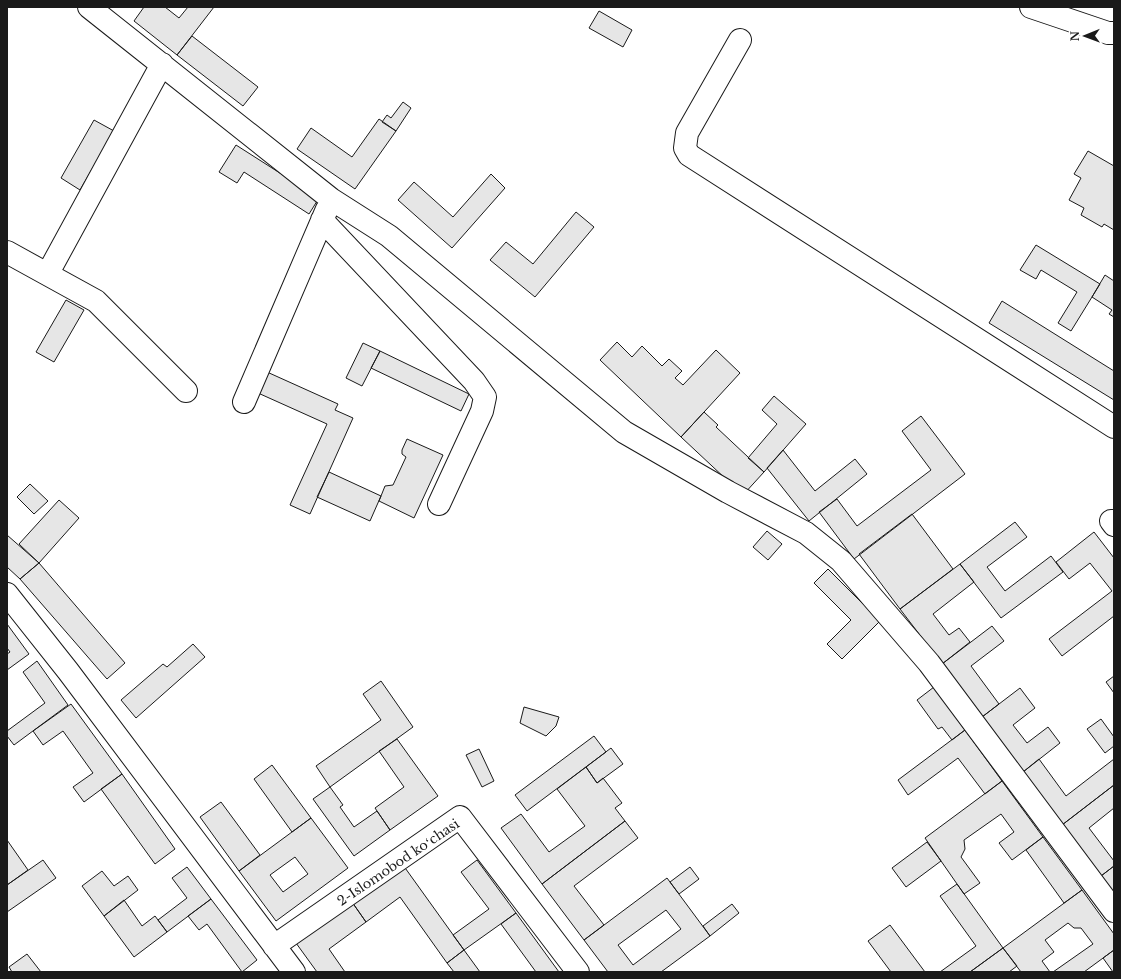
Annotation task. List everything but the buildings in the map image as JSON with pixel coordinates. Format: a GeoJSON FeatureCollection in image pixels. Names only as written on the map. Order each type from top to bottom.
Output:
{"type":"FeatureCollection","features":[{"type":"Feature","properties":{"kind":"street"},"geometry":{"type":"LineString","coordinates":[[89,7],[331,199],[389,236],[624,432],[728,492],[806,533],[841,561],[929,663],[1114,911]]}},
{"type":"Feature","properties":{"kind":"street"},"geometry":{"type":"LineString","coordinates":[[1031,7],[1108,34],[1114,33]]}},
{"type":"Feature","properties":{"kind":"street"},"geometry":{"type":"LineString","coordinates":[[740,40],[687,133],[685,148],[689,156],[1114,427]]}},
{"type":"Feature","properties":{"kind":"street"},"geometry":{"type":"LineString","coordinates":[[48,273],[162,64]]}},
{"type":"Feature","properties":{"kind":"street"},"geometry":{"type":"LineString","coordinates":[[244,402],[331,199]]}},
{"type":"Feature","properties":{"kind":"street"},"geometry":{"type":"LineString","coordinates":[[322,220],[474,381],[484,397],[482,411],[439,504]]}},
{"type":"Feature","properties":{"kind":"street"},"geometry":{"type":"LineString","coordinates":[[7,252],[48,273],[96,301],[186,391]]}},
{"type":"Feature","properties":{"kind":"street"},"geometry":{"type":"LineString","coordinates":[[7,594],[68,671],[274,946],[285,969]]}},
{"type":"Feature","properties":{"kind":"street","name":"2-Islomobod koʻchasi"},"geometry":{"type":"LineString","coordinates":[[274,946],[460,817],[578,972]]}}]}
